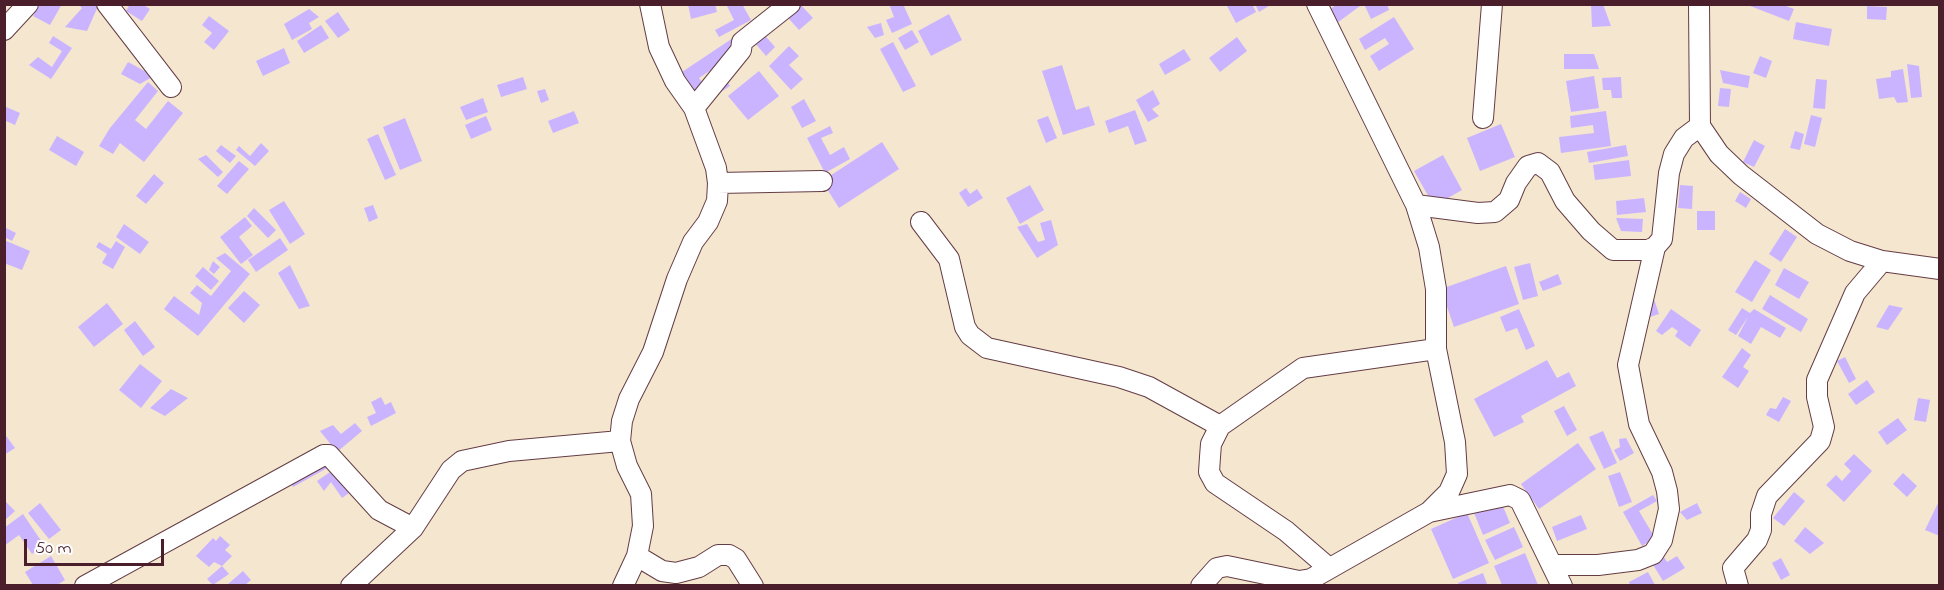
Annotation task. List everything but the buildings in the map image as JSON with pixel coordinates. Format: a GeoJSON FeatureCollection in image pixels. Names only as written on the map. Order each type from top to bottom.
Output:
{"type":"FeatureCollection","features":[{"type":"Feature","properties":{"kind":"street"},"geometry":{"type":"LineString","coordinates":[[107,4],[171,87]]}},
{"type":"Feature","properties":{"kind":"street"},"geometry":{"type":"LineString","coordinates":[[623,585],[637,556],[643,526],[641,494],[627,466],[620,441],[622,421],[629,399],[653,352],[677,279],[693,242],[708,222],[717,201],[718,183],[716,168],[694,108],[675,81],[659,46],[650,4]]}},
{"type":"Feature","properties":{"kind":"street"},"geometry":{"type":"LineString","coordinates":[[694,108],[741,50],[742,42],[790,4]]}},
{"type":"Feature","properties":{"kind":"street"},"geometry":{"type":"LineString","coordinates":[[1201,585],[1217,568],[1227,566],[1299,581],[1311,579],[1429,512],[1449,492],[1457,474],[1455,442],[1436,349],[1436,289],[1429,246],[1416,205],[1317,4]]}},
{"type":"Feature","properties":{"kind":"street"},"geometry":{"type":"LineString","coordinates":[[1483,118],[1492,4]]}},
{"type":"Feature","properties":{"kind":"street"},"geometry":{"type":"LineString","coordinates":[[1699,4],[1700,126],[1719,154],[1741,175],[1802,223],[1850,251],[1882,261],[1940,269]]}},
{"type":"Feature","properties":{"kind":"street"},"geometry":{"type":"LineString","coordinates":[[4,30],[22,6]]}},
{"type":"Feature","properties":{"kind":"street"},"geometry":{"type":"LineString","coordinates":[[1553,565],[1598,565],[1638,560],[1653,554],[1662,540],[1669,509],[1667,491],[1662,472],[1639,424],[1628,365],[1655,247],[1664,234],[1668,173],[1674,154],[1684,138],[1700,126]]}},
{"type":"Feature","properties":{"kind":"street"},"geometry":{"type":"LineString","coordinates":[[1416,205],[1478,213],[1495,212],[1509,200],[1516,183],[1528,166],[1538,163],[1550,172],[1565,201],[1591,231],[1613,250],[1638,252],[1655,247]]}},
{"type":"Feature","properties":{"kind":"street"},"geometry":{"type":"LineString","coordinates":[[718,183],[822,181]]}},
{"type":"Feature","properties":{"kind":"street"},"geometry":{"type":"LineString","coordinates":[[921,222],[949,259],[965,327],[987,348],[1119,377],[1149,387],[1220,426]]}},
{"type":"Feature","properties":{"kind":"street"},"geometry":{"type":"LineString","coordinates":[[1738,585],[1733,568],[1757,540],[1761,530],[1761,514],[1767,496],[1820,441],[1824,427],[1817,397],[1817,380],[1850,302],[1882,261]]}},
{"type":"Feature","properties":{"kind":"street"},"geometry":{"type":"LineString","coordinates":[[1329,568],[1287,531],[1215,483],[1209,472],[1211,444],[1220,426],[1232,415],[1303,368],[1436,349]]}},
{"type":"Feature","properties":{"kind":"street"},"geometry":{"type":"LineString","coordinates":[[351,585],[413,528],[451,470],[462,460],[509,451],[620,441]]}},
{"type":"Feature","properties":{"kind":"street"},"geometry":{"type":"LineString","coordinates":[[84,585],[324,455],[329,455],[380,510],[413,528]]}},
{"type":"Feature","properties":{"kind":"street"},"geometry":{"type":"LineString","coordinates":[[1429,512],[1510,495],[1520,500],[1562,585]]}},
{"type":"Feature","properties":{"kind":"street"},"geometry":{"type":"LineString","coordinates":[[637,556],[662,571],[676,573],[699,567],[718,555],[729,555],[736,559],[753,585]]}}]}
